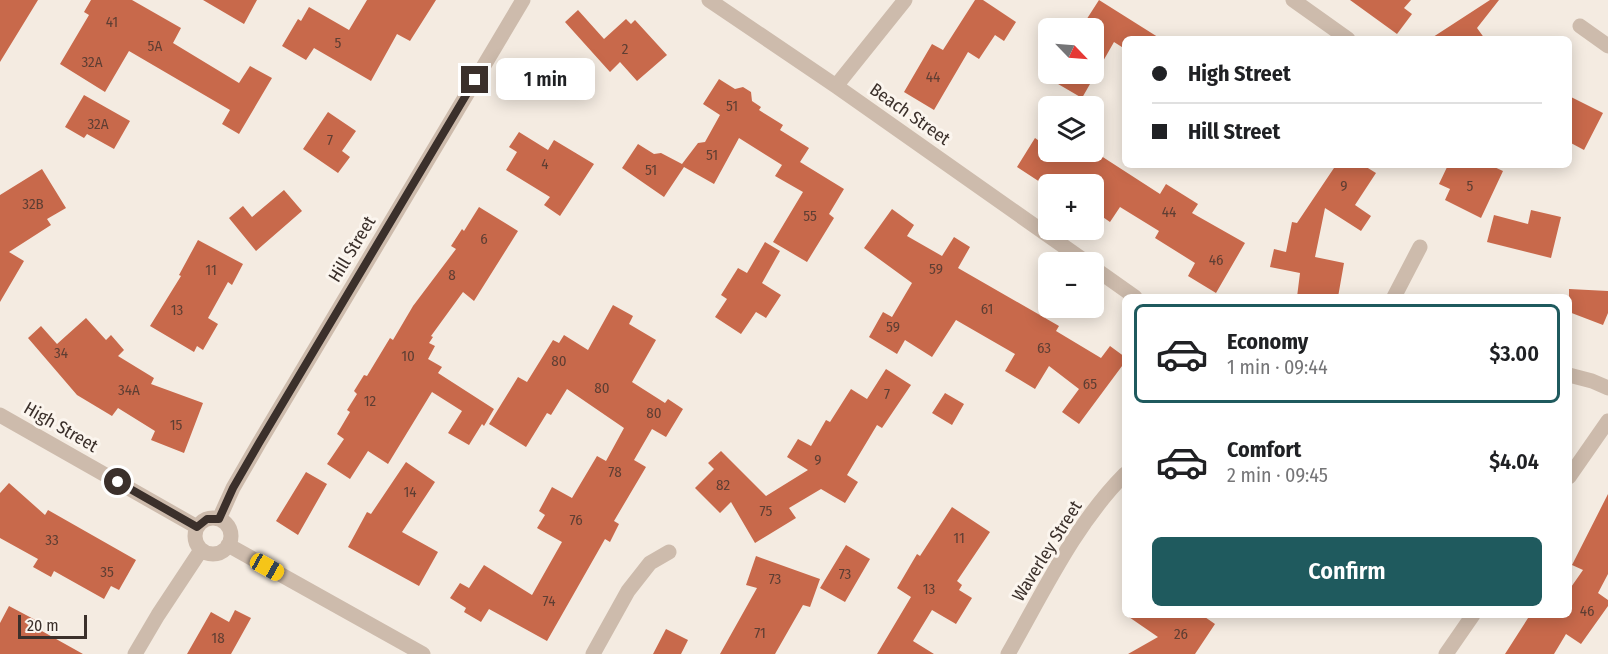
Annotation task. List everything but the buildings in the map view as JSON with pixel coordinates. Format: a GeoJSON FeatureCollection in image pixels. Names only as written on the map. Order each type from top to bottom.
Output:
{"type":"FeatureCollection","features":[{"type":"Feature","properties":{"kind":"street","name":"Hill Street"},"geometry":{"type":"LineString","coordinates":[[219,519],[233,488],[259,443],[523,0]]}},
{"type":"Feature","properties":{"kind":"street","name":"Beach Street"},"geometry":{"type":"LineString","coordinates":[[709,0],[836,86],[1072,252]]}},
{"type":"Feature","properties":{"kind":"street"},"geometry":{"type":"LineString","coordinates":[[836,86],[905,0]]}},
{"type":"Feature","properties":{"kind":"street"},"geometry":{"type":"LineString","coordinates":[[1293,0],[1331,34]]}},
{"type":"Feature","properties":{"kind":"street"},"geometry":{"type":"LineString","coordinates":[[1580,26],[1608,46]]}},
{"type":"Feature","properties":{"kind":"street"},"geometry":{"type":"LineString","coordinates":[[1396,294],[1420,247]]}},
{"type":"Feature","properties":{"kind":"street"},"geometry":{"type":"LineString","coordinates":[[1104,275],[1131,294]]}},
{"type":"Feature","properties":{"kind":"street"},"geometry":{"type":"LineString","coordinates":[[1572,376],[1608,392]]}},
{"type":"Feature","properties":{"kind":"street","name":"High Street"},"geometry":{"type":"LineString","coordinates":[[0,415],[197,527]]}},
{"type":"Feature","properties":{"kind":"street"},"geometry":{"type":"LineString","coordinates":[[1572,473],[1608,421]]}},
{"type":"Feature","properties":{"kind":"street","name":"Waverley Street"},"geometry":{"type":"LineString","coordinates":[[1008,654],[1070,545],[1109,490],[1122,477]]}},
{"type":"Feature","properties":{"kind":"street"},"geometry":{"type":"LineString","coordinates":[[207,519],[219,519],[228,527],[230,539],[228,545],[216,554],[201,550],[196,541],[197,527],[207,519]]}},
{"type":"Feature","properties":{"kind":"street"},"geometry":{"type":"LineString","coordinates":[[228,545],[423,654]]}},
{"type":"Feature","properties":{"kind":"street"},"geometry":{"type":"LineString","coordinates":[[135,654],[201,550]]}},
{"type":"Feature","properties":{"kind":"street"},"geometry":{"type":"LineString","coordinates":[[593,654],[628,591],[650,563],[669,552]]}},
{"type":"Feature","properties":{"kind":"street"},"geometry":{"type":"LineString","coordinates":[[1446,654],[1471,618]]}},
{"type":"Feature","properties":{"kind":"route"},"geometry":{"type":"LineString","coordinates":[[118,482],[197,527],[207,519],[219,519],[233,488],[259,443],[475,80]]}}]}
